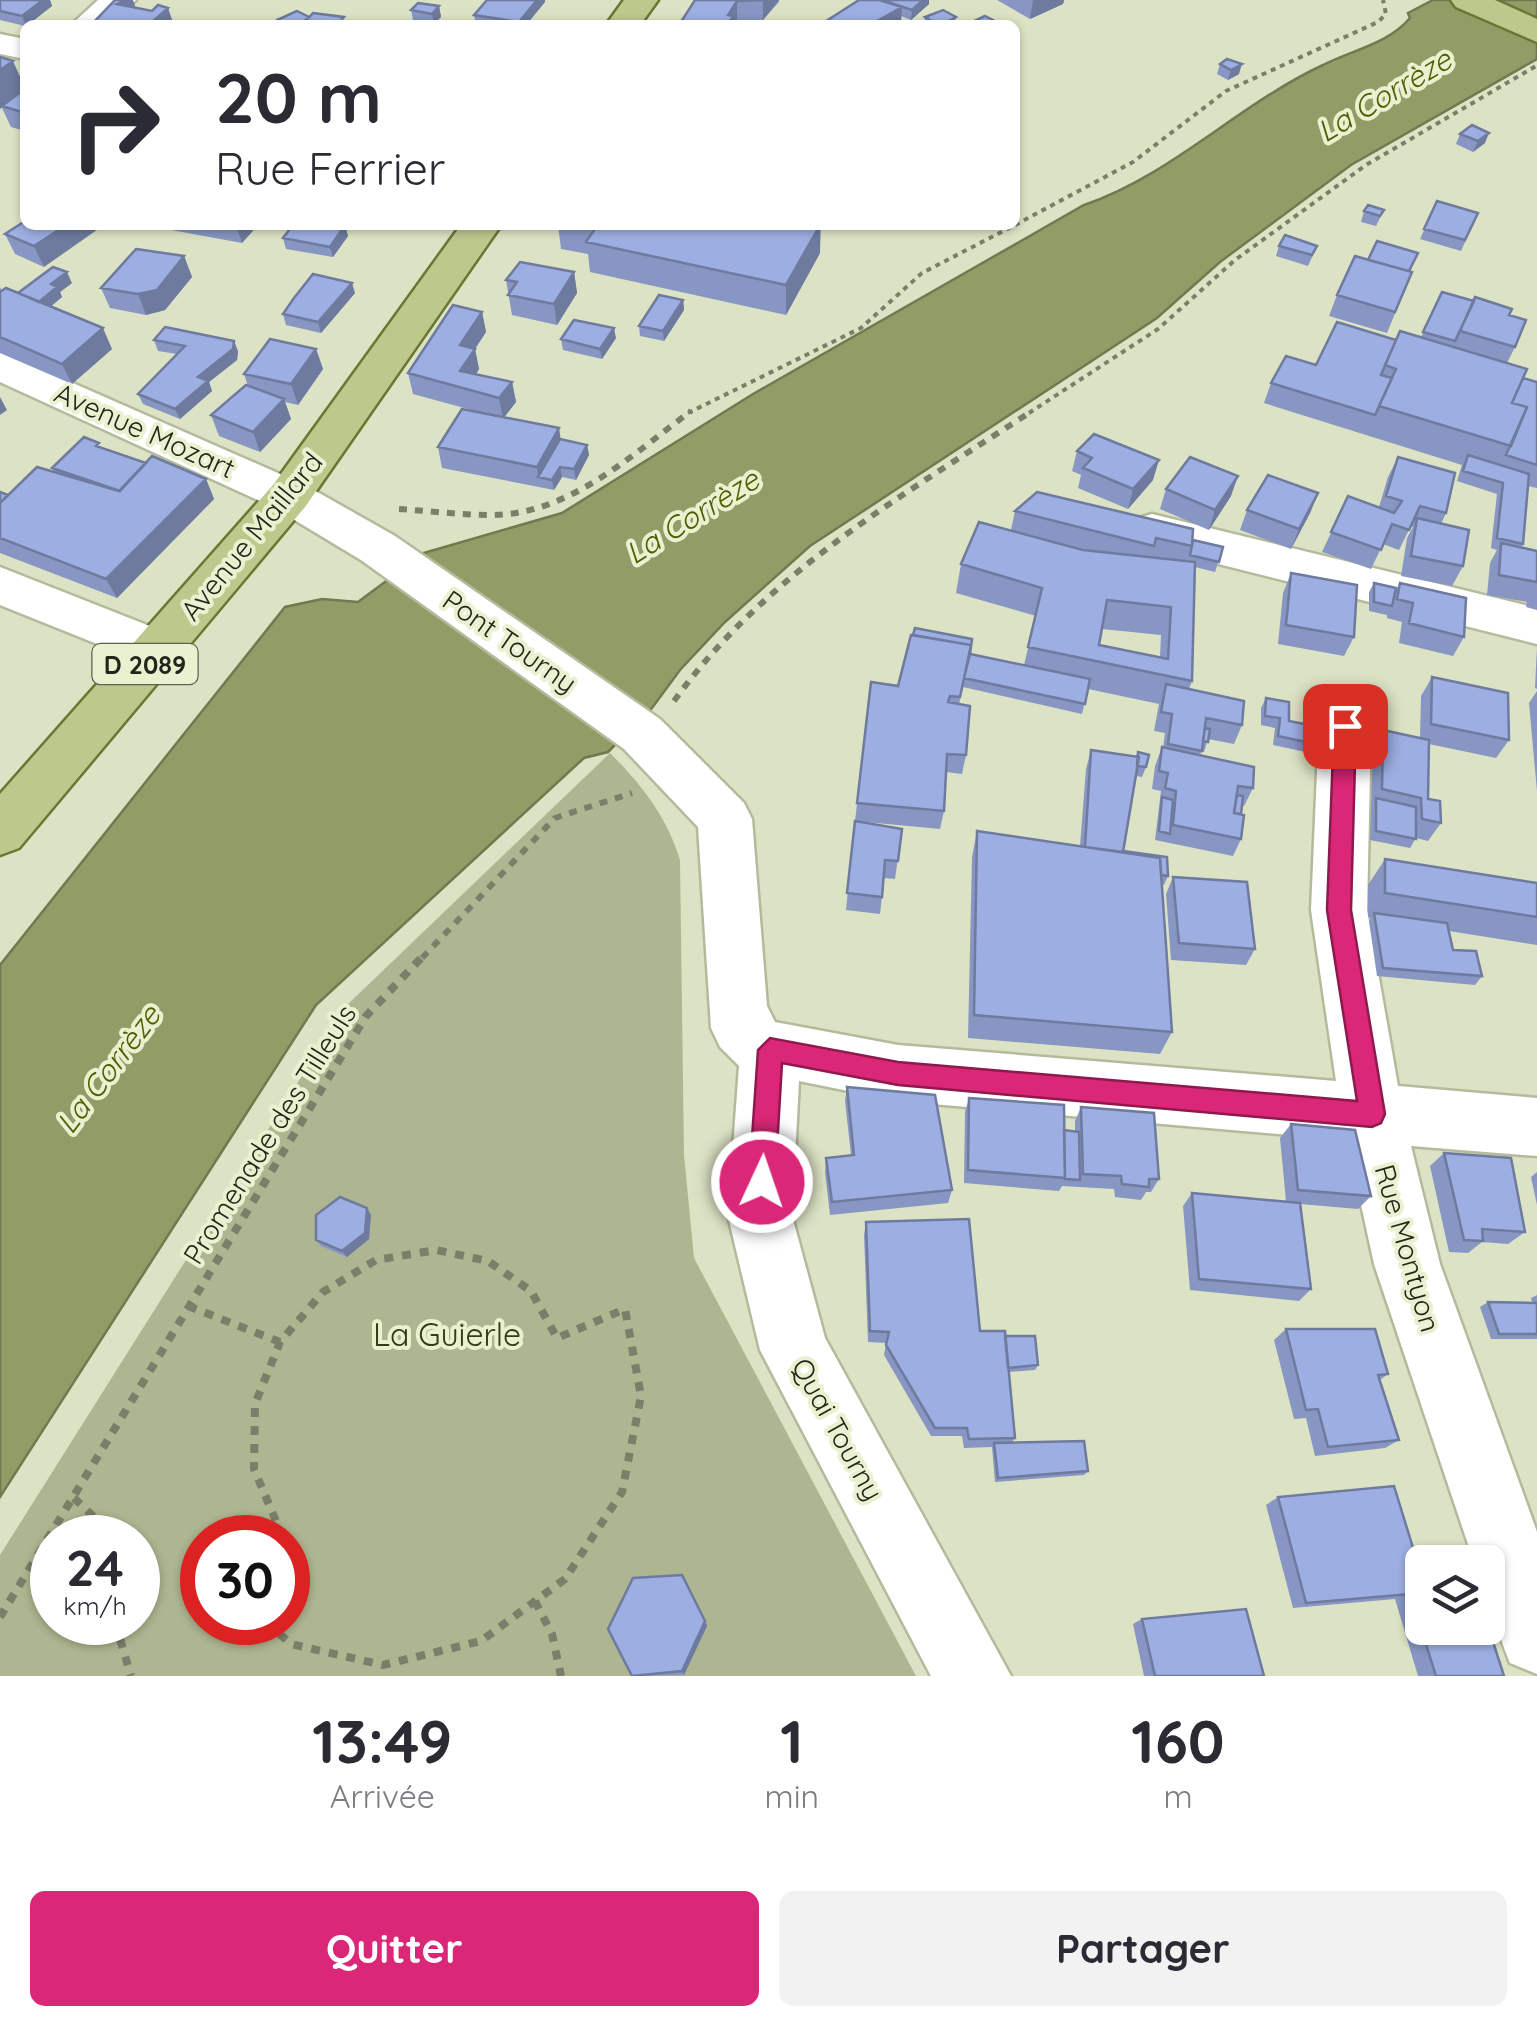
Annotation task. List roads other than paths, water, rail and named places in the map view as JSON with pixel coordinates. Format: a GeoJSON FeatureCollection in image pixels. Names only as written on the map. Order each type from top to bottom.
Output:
{"type":"FeatureCollection","features":[{"type":"Feature","properties":{"kind":"main road"},"geometry":{"type":"LineString","coordinates":[[1468,0],[1537,32]]}},
{"type":"Feature","properties":{"kind":"main road","name":"Avenue Maillard"},"geometry":{"type":"LineString","coordinates":[[0,832],[290,496],[478,230]]}},
{"type":"Feature","properties":{"kind":"street"},"geometry":{"type":"LineString","coordinates":[[94,20],[119,0]]}},
{"type":"Feature","properties":{"kind":"street","name":"Avenue Mozart"},"geometry":{"type":"LineString","coordinates":[[0,365],[290,496]]}},
{"type":"Feature","properties":{"kind":"street","name":"Pont Tourny"},"geometry":{"type":"LineString","coordinates":[[290,496],[384,529],[658,718],[725,819],[741,1028],[759,1046],[770,1050]]}},
{"type":"Feature","properties":{"kind":"street"},"geometry":{"type":"LineString","coordinates":[[1102,518],[1537,626]]}},
{"type":"Feature","properties":{"kind":"street"},"geometry":{"type":"LineString","coordinates":[[0,585],[157,650]]}},
{"type":"Feature","properties":{"kind":"street","name":"Rue Montyon"},"geometry":{"type":"LineString","coordinates":[[1345,726],[1339,910],[1372,1114],[1407,1264],[1537,1636]]}},
{"type":"Feature","properties":{"kind":"street"},"geometry":{"type":"LineString","coordinates":[[770,1050],[898,1074],[1537,1127]]}},
{"type":"Feature","properties":{"kind":"street","name":"Quai Tourny"},"geometry":{"type":"LineString","coordinates":[[770,1050],[760,1216],[794,1350],[973,1676]]}},
{"type":"Feature","properties":{"kind":"water","name":"La Corrèze"},"geometry":{"type":"Polygon","coordinates":[[[1433,0],[1537,0],[1537,59],[1351,165],[1220,262],[1157,318],[810,546],[725,622],[680,670],[652,708],[608,752],[584,758],[316,1005],[0,1497],[0,965],[285,607],[322,599],[358,602],[424,553],[562,513],[753,394],[1084,205],[1147,176],[1292,81],[1391,34],[1410,18],[1408,13],[1433,0]]]}},
{"type":"Feature","properties":{"kind":"park label","name":"La Guierle"},"geometry":{"type":"Point","coordinates":[447,1334]}}]}
